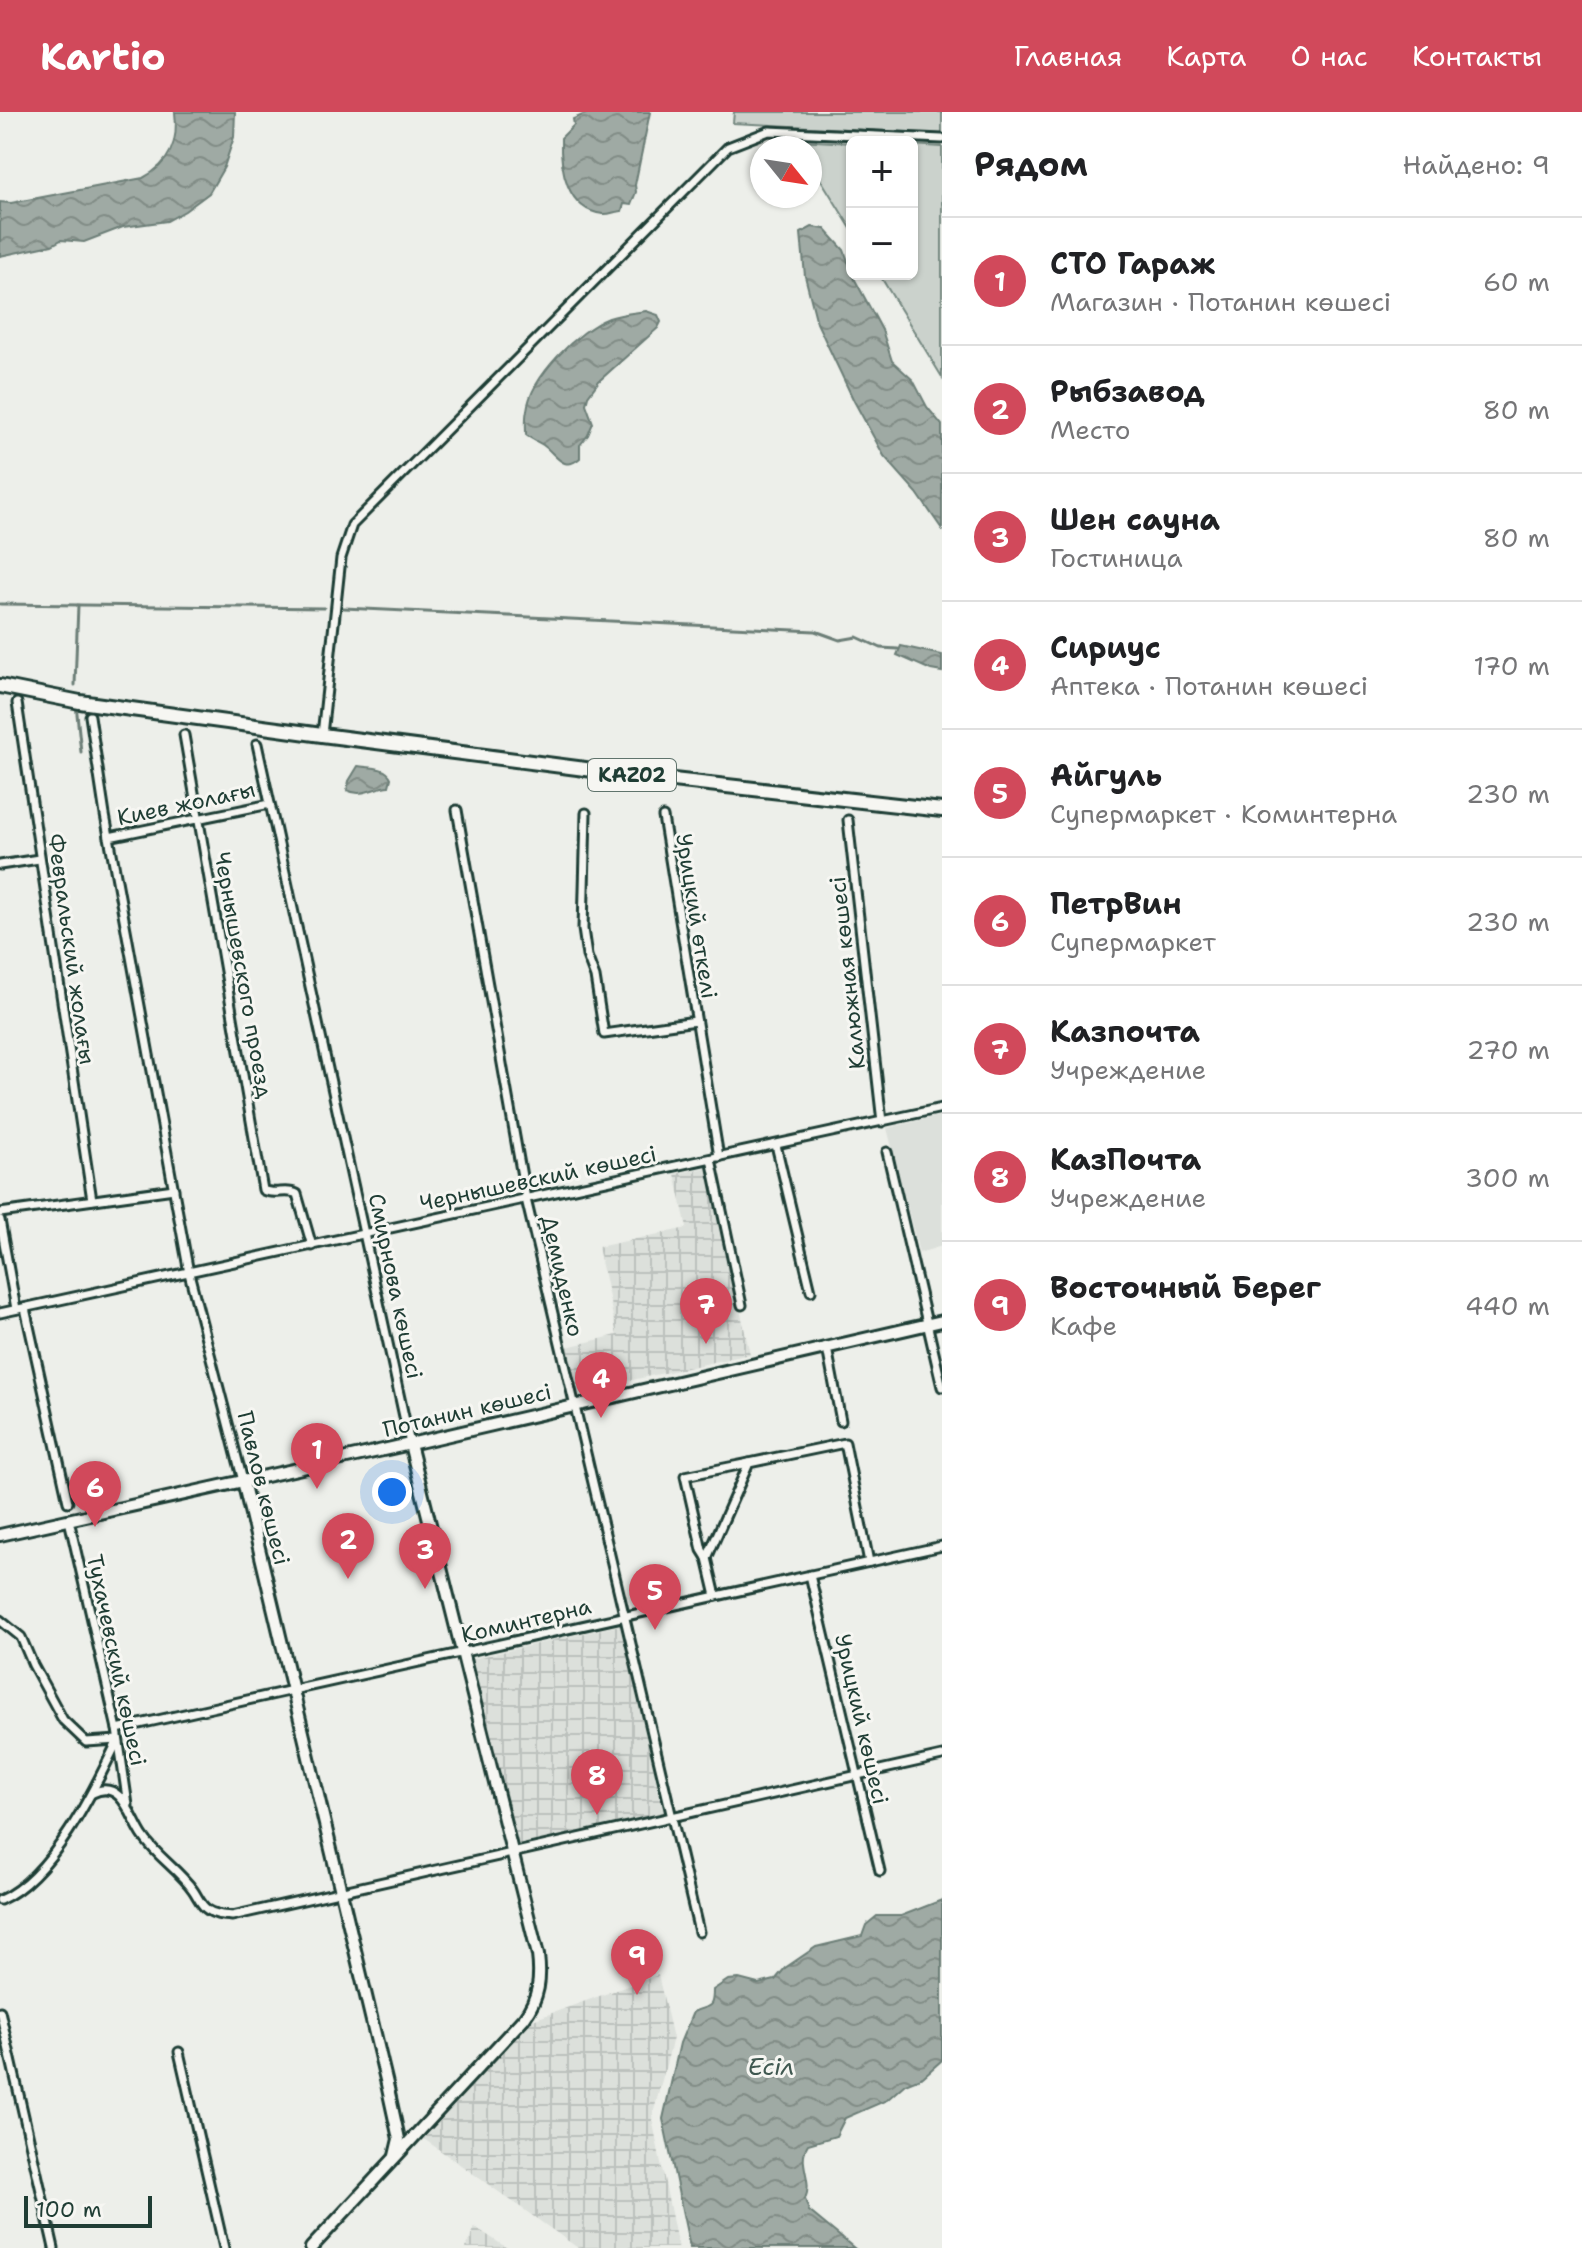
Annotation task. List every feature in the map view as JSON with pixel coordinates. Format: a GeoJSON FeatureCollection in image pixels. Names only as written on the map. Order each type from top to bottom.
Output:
{"type":"FeatureCollection","features":[{"type":"Feature","properties":{"kind":"highway","name":"KAZ02"},"geometry":{"type":"LineString","coordinates":[[0,686],[76,701],[322,735],[655,778],[942,810]]}},
{"type":"Feature","properties":{"kind":"street"},"geometry":{"type":"LineString","coordinates":[[322,735],[341,558],[352,525],[728,147],[769,131],[942,139]]}},
{"type":"Feature","properties":{"kind":"street","name":"Февральский жолағы"},"geometry":{"type":"LineString","coordinates":[[17,703],[92,1200]]}},
{"type":"Feature","properties":{"kind":"street","name":"Павлов көшесі"},"geometry":{"type":"LineString","coordinates":[[90,716],[105,815],[189,1273],[243,1481],[394,2113],[399,2143],[389,2166]]}},
{"type":"Feature","properties":{"kind":"street","name":"Чернышевского проезд"},"geometry":{"type":"LineString","coordinates":[[184,735],[263,1190],[268,1193],[294,1191],[300,1197],[312,1246]]}},
{"type":"Feature","properties":{"kind":"street","name":"Смирнова көшесі"},"geometry":{"type":"LineString","coordinates":[[257,744],[410,1444],[540,1970],[537,1994],[524,2018],[425,2126]]}},
{"type":"Feature","properties":{"kind":"street","name":"Киев жолағы"},"geometry":{"type":"LineString","coordinates":[[109,837],[270,804]]}},
{"type":"Feature","properties":{"kind":"street","name":"Демиденко"},"geometry":{"type":"LineString","coordinates":[[457,810],[526,1199],[699,1932]]}},
{"type":"Feature","properties":{"kind":"street","name":"Урицкий өткелі"},"geometry":{"type":"LineString","coordinates":[[586,813],[583,929],[604,1034],[696,1021]]}},
{"type":"Feature","properties":{"kind":"street","name":"Урицкий өткелі"},"geometry":{"type":"LineString","coordinates":[[663,817],[715,1158],[742,1305]]}},
{"type":"Feature","properties":{"kind":"street","name":"Калюжная көшесі"},"geometry":{"type":"LineString","coordinates":[[848,820],[882,1122]]}},
{"type":"Feature","properties":{"kind":"street"},"geometry":{"type":"LineString","coordinates":[[0,865],[39,859]]}},
{"type":"Feature","properties":{"kind":"street","name":"Чернышевский көшесі"},"geometry":{"type":"LineString","coordinates":[[0,1313],[942,1108]]}},
{"type":"Feature","properties":{"kind":"street"},"geometry":{"type":"LineString","coordinates":[[776,1145],[811,1291]]}},
{"type":"Feature","properties":{"kind":"street"},"geometry":{"type":"LineString","coordinates":[[887,1152],[942,1387]]}},
{"type":"Feature","properties":{"kind":"street"},"geometry":{"type":"LineString","coordinates":[[0,1213],[174,1189]]}},
{"type":"Feature","properties":{"kind":"street"},"geometry":{"type":"LineString","coordinates":[[0,1220],[68,1502]]}},
{"type":"Feature","properties":{"kind":"street","name":"Потанин көшесі"},"geometry":{"type":"LineString","coordinates":[[0,1535],[942,1321]]}},
{"type":"Feature","properties":{"kind":"street"},"geometry":{"type":"LineString","coordinates":[[827,1348],[841,1421]]}},
{"type":"Feature","properties":{"kind":"street"},"geometry":{"type":"LineString","coordinates":[[716,1596],[685,1476],[845,1443],[869,1562]]}},
{"type":"Feature","properties":{"kind":"street"},"geometry":{"type":"LineString","coordinates":[[707,1558],[749,1463]]}},
{"type":"Feature","properties":{"kind":"street","name":"Тухачевский көшесі"},"geometry":{"type":"LineString","coordinates":[[69,1520],[117,1729],[129,1807],[143,1836],[191,1887],[204,1908],[221,1915],[232,1916],[340,1893]]}},
{"type":"Feature","properties":{"kind":"street","name":"Коминтерна"},"geometry":{"type":"LineString","coordinates":[[117,1729],[942,1546]]}},
{"type":"Feature","properties":{"kind":"street","name":"Урицкий көшесі"},"geometry":{"type":"LineString","coordinates":[[810,1575],[880,1871]]}},
{"type":"Feature","properties":{"kind":"street"},"geometry":{"type":"LineString","coordinates":[[0,1620],[21,1637],[63,1720],[86,1742],[118,1740],[93,1793],[54,1853],[11,1894],[0,1900]]}},
{"type":"Feature","properties":{"kind":"street"},"geometry":{"type":"LineString","coordinates":[[340,1893],[942,1756]]}},
{"type":"Feature","properties":{"kind":"street","name":"Тухачевский көшесі"},"geometry":{"type":"LineString","coordinates":[[93,1793],[111,1792],[129,1807]]}},
{"type":"Feature","properties":{"kind":"street"},"geometry":{"type":"LineString","coordinates":[[0,2011],[54,2248]]}},
{"type":"Feature","properties":{"kind":"street"},"geometry":{"type":"LineString","coordinates":[[179,2052],[224,2248]]}},
{"type":"Feature","properties":{"kind":"street"},"geometry":{"type":"LineString","coordinates":[[394,2113],[399,2124],[406,2128],[413,2130],[425,2126]]}},
{"type":"Feature","properties":{"kind":"street"},"geometry":{"type":"LineString","coordinates":[[311,2248],[425,2126]]}},
{"type":"Feature","properties":{"kind":"shaded area"},"geometry":{"type":"Polygon","coordinates":[[[734,112],[942,112],[942,134],[733,123],[734,112]]]}},
{"type":"Feature","properties":{"kind":"shaded area"},"geometry":{"type":"Polygon","coordinates":[[[822,141],[846,143],[846,220],[822,181],[822,141]]]}},
{"type":"Feature","properties":{"kind":"shaded area"},"geometry":{"type":"Polygon","coordinates":[[[918,145],[942,147],[942,377],[883,280],[918,280],[918,145]]]}},
{"type":"Feature","properties":{"kind":"shaded area"},"geometry":{"type":"Polygon","coordinates":[[[942,1115],[942,1246],[919,1253],[887,1128],[942,1115]]]}},
{"type":"Feature","properties":{"kind":"shaded area"},"geometry":{"type":"Polygon","coordinates":[[[708,1167],[750,1354],[578,1392],[567,1347],[617,1335],[598,1247],[687,1228],[675,1174],[708,1167]]]}},
{"type":"Feature","properties":{"kind":"shaded area"},"geometry":{"type":"Polygon","coordinates":[[[620,1625],[664,1813],[518,1845],[471,1659],[620,1625]]]}},
{"type":"Feature","properties":{"kind":"shaded area"},"geometry":{"type":"Polygon","coordinates":[[[658,1975],[673,2038],[652,2118],[678,2248],[578,2248],[424,2139],[530,2021],[658,1975]]]}},
{"type":"Feature","properties":{"kind":"shaded area"},"geometry":{"type":"Polygon","coordinates":[[[475,2227],[507,2248],[466,2248],[475,2227]]]}},
{"type":"Feature","properties":{"kind":"water"},"geometry":{"type":"Polygon","coordinates":[[[175,112],[235,112],[234,137],[224,167],[209,193],[167,221],[123,227],[84,242],[61,240],[52,245],[0,256],[0,202],[11,203],[143,178],[160,166],[171,151],[175,112]]]}},
{"type":"Feature","properties":{"kind":"water"},"geometry":{"type":"Polygon","coordinates":[[[590,112],[650,112],[636,192],[631,205],[624,204],[622,211],[605,214],[581,205],[573,196],[564,174],[561,138],[574,125],[573,119],[590,112]]]}},
{"type":"Feature","properties":{"kind":"water"},"geometry":{"type":"Polygon","coordinates":[[[812,227],[825,229],[844,250],[846,280],[855,280],[882,330],[892,361],[913,380],[927,407],[942,425],[942,529],[917,493],[884,456],[854,401],[817,323],[805,276],[801,233],[812,227]]]}},
{"type":"Feature","properties":{"kind":"water"},"geometry":{"type":"Polygon","coordinates":[[[646,311],[658,315],[661,322],[658,328],[599,381],[588,396],[586,404],[593,423],[580,445],[580,458],[569,464],[564,463],[526,435],[530,397],[537,383],[570,344],[597,324],[614,317],[646,311]]]}},
{"type":"Feature","properties":{"kind":"water"},"geometry":{"type":"Polygon","coordinates":[[[901,646],[942,655],[942,672],[897,655],[901,646]]]}},
{"type":"Feature","properties":{"kind":"water"},"geometry":{"type":"Polygon","coordinates":[[[358,766],[385,771],[391,778],[389,786],[363,793],[347,790],[358,766]]]}},
{"type":"Feature","properties":{"kind":"water","name":"Есіл"},"geometry":{"type":"Polygon","coordinates":[[[942,1900],[942,2060],[923,2077],[905,2084],[887,2100],[845,2118],[836,2136],[808,2144],[805,2151],[808,2185],[805,2199],[809,2211],[854,2248],[690,2248],[663,2119],[680,2043],[693,2012],[709,2006],[713,1990],[728,1980],[739,1979],[758,1984],[775,1980],[785,1968],[816,1947],[862,1936],[866,1925],[877,1916],[901,1916],[942,1900]]]}},
{"type":"Feature","properties":{"kind":"waterway"},"geometry":{"type":"LineString","coordinates":[[0,604],[324,608]]}},
{"type":"Feature","properties":{"kind":"waterway"},"geometry":{"type":"LineString","coordinates":[[75,685],[78,605]]}},
{"type":"Feature","properties":{"kind":"waterway"},"geometry":{"type":"LineString","coordinates":[[344,608],[815,631],[840,640],[857,637],[881,648],[898,649]]}},
{"type":"Feature","properties":{"kind":"waterway"},"geometry":{"type":"LineString","coordinates":[[76,704],[81,752]]}},
{"type":"Feature","properties":{"kind":"place","name":"Казпочта"},"geometry":{"type":"Point","coordinates":[706,1344]}},
{"type":"Feature","properties":{"kind":"place","name":"Сириус"},"geometry":{"type":"Point","coordinates":[601,1418]}},
{"type":"Feature","properties":{"kind":"place","name":"СТО Гараж"},"geometry":{"type":"Point","coordinates":[317,1489]}},
{"type":"Feature","properties":{"kind":"place","name":"ПетрВин"},"geometry":{"type":"Point","coordinates":[95,1527]}},
{"type":"Feature","properties":{"kind":"place","name":"Рыбзавод"},"geometry":{"type":"Point","coordinates":[348,1579]}},
{"type":"Feature","properties":{"kind":"place","name":"Шен сауна"},"geometry":{"type":"Point","coordinates":[425,1589]}},
{"type":"Feature","properties":{"kind":"place","name":"Айгуль"},"geometry":{"type":"Point","coordinates":[655,1630]}},
{"type":"Feature","properties":{"kind":"place","name":"КазПочта"},"geometry":{"type":"Point","coordinates":[597,1815]}},
{"type":"Feature","properties":{"kind":"place","name":"Восточный Берег"},"geometry":{"type":"Point","coordinates":[637,1995]}}]}
